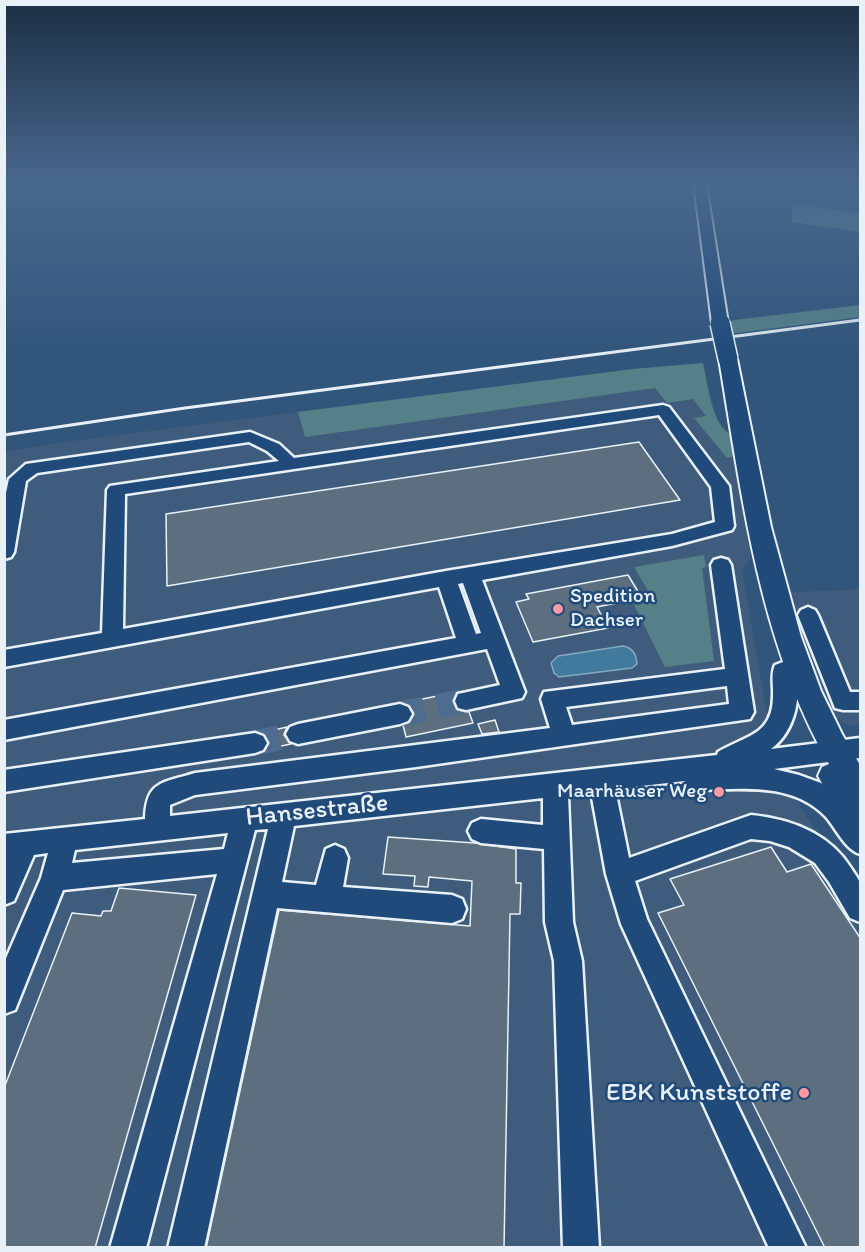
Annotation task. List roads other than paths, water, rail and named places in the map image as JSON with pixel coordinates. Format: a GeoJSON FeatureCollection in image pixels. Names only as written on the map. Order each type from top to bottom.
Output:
{"type":"FeatureCollection","features":[{"type":"Feature","properties":{"kind":"main road"},"geometry":{"type":"LineString","coordinates":[[707,242],[714,297],[763,540],[790,646],[807,694],[861,791]]}},
{"type":"Feature","properties":{"kind":"main road"},"geometry":{"type":"LineString","coordinates":[[763,540],[766,595],[783,671],[802,718],[838,750],[861,823]]}},
{"type":"Feature","properties":{"kind":"street"},"geometry":{"type":"LineString","coordinates":[[4,658],[112,640],[446,578],[672,540],[725,526],[720,486],[663,410],[116,490],[112,640]]}},
{"type":"Feature","properties":{"kind":"street"},"geometry":{"type":"LineString","coordinates":[[4,552],[18,479],[32,468],[250,437],[286,456],[289,464]]}},
{"type":"Feature","properties":{"kind":"street"},"geometry":{"type":"LineString","coordinates":[[157,829],[159,800],[166,793],[195,784],[742,712],[721,565]]}},
{"type":"Feature","properties":{"kind":"street"},"geometry":{"type":"LineString","coordinates":[[466,701],[514,692],[470,574]]}},
{"type":"Feature","properties":{"kind":"street"},"geometry":{"type":"LineString","coordinates":[[446,578],[469,643]]}},
{"type":"Feature","properties":{"kind":"street"},"geometry":{"type":"LineString","coordinates":[[808,615],[843,701],[861,701]]}},
{"type":"Feature","properties":{"kind":"street"},"geometry":{"type":"LineString","coordinates":[[4,730],[494,639]]}},
{"type":"Feature","properties":{"kind":"street","name":"Hansestraße"},"geometry":{"type":"LineString","coordinates":[[719,765],[739,751],[766,740],[780,723],[786,700],[783,671]]}},
{"type":"Feature","properties":{"kind":"street"},"geometry":{"type":"LineString","coordinates":[[564,736],[552,699],[736,676]]}},
{"type":"Feature","properties":{"kind":"street"},"geometry":{"type":"LineString","coordinates":[[298,734],[400,714]]}},
{"type":"Feature","properties":{"kind":"street"},"geometry":{"type":"LineString","coordinates":[[4,781],[255,743]]}},
{"type":"Feature","properties":{"kind":"street","name":"Hansestraße"},"geometry":{"type":"LineString","coordinates":[[15,844],[630,777],[838,750]]}},
{"type":"Feature","properties":{"kind":"street","name":"Hansestraße"},"geometry":{"type":"LineString","coordinates":[[630,777],[767,780],[789,783],[813,791],[829,803],[861,842]]}},
{"type":"Feature","properties":{"kind":"street"},"geometry":{"type":"LineString","coordinates":[[601,779],[619,874],[635,924],[788,1248]]}},
{"type":"Feature","properties":{"kind":"street"},"geometry":{"type":"LineString","coordinates":[[555,785],[559,922],[568,961],[580,1248]]}},
{"type":"Feature","properties":{"kind":"street"},"geometry":{"type":"LineString","coordinates":[[186,1248],[284,814]]}},
{"type":"Feature","properties":{"kind":"street"},"geometry":{"type":"LineString","coordinates":[[128,1248],[245,819]]}},
{"type":"Feature","properties":{"kind":"street"},"geometry":{"type":"LineString","coordinates":[[619,874],[751,828],[773,829],[801,839],[825,855],[861,908]]}},
{"type":"Feature","properties":{"kind":"street"},"geometry":{"type":"LineString","coordinates":[[481,831],[555,838]]}},
{"type":"Feature","properties":{"kind":"street"},"geometry":{"type":"LineString","coordinates":[[4,999],[54,878],[65,840]]}},
{"type":"Feature","properties":{"kind":"street"},"geometry":{"type":"LineString","coordinates":[[4,892],[15,844]]}},
{"type":"Feature","properties":{"kind":"street"},"geometry":{"type":"LineString","coordinates":[[327,899],[335,858]]}},
{"type":"Feature","properties":{"kind":"street"},"geometry":{"type":"LineString","coordinates":[[54,878],[221,861],[234,862]]}},
{"type":"Feature","properties":{"kind":"street"},"geometry":{"type":"LineString","coordinates":[[266,894],[452,909]]}},
{"type":"Feature","properties":{"kind":"tunnel"},"geometry":{"type":"LineString","coordinates":[[400,714],[466,701]]}},
{"type":"Feature","properties":{"kind":"tunnel"},"geometry":{"type":"LineString","coordinates":[[255,743],[298,734]]}},
{"type":"Feature","properties":{"kind":"railway"},"geometry":{"type":"LineString","coordinates":[[4,435],[185,408],[860,320]]}},
{"type":"Feature","properties":{"kind":"place","name":"Spedition Dachser"},"geometry":{"type":"Point","coordinates":[558,609]}},
{"type":"Feature","properties":{"kind":"place","name":"Maarhäuser Weg"},"geometry":{"type":"Point","coordinates":[719,792]}},
{"type":"Feature","properties":{"kind":"place","name":"EBK Kunststoffe"},"geometry":{"type":"Point","coordinates":[804,1093]}}]}
